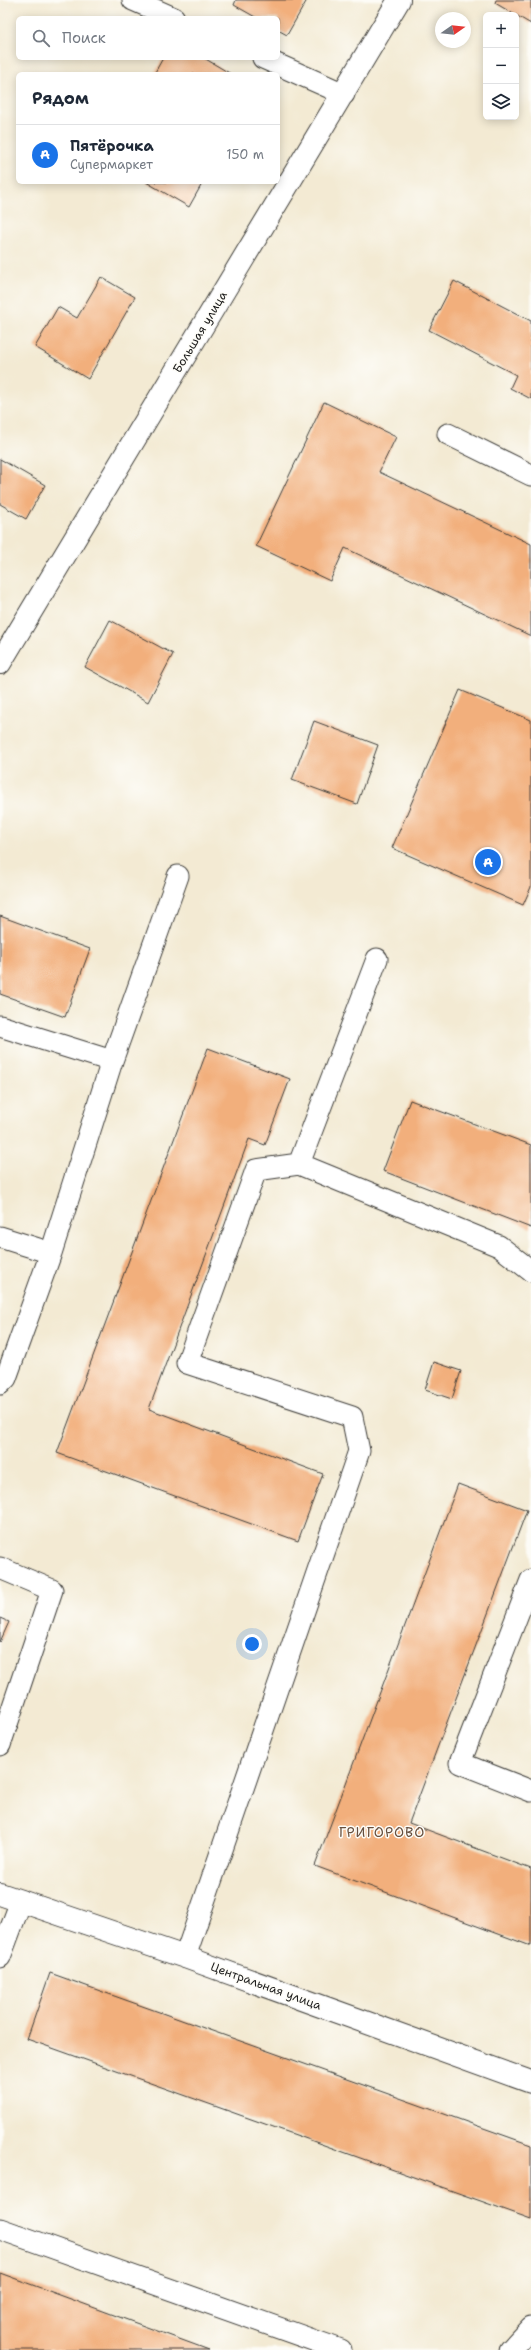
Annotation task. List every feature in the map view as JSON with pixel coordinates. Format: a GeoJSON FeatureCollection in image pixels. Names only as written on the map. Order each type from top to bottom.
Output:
{"type":"FeatureCollection","features":[{"type":"Feature","properties":{"kind":"street","name":"Большая улица"},"geometry":{"type":"LineString","coordinates":[[0,663],[344,94],[399,0]]}},
{"type":"Feature","properties":{"kind":"street","name":"Центральная улица"},"geometry":{"type":"LineString","coordinates":[[0,1894],[185,1957],[531,2082]]}},
{"type":"Feature","properties":{"kind":"lane"},"geometry":{"type":"LineString","coordinates":[[133,0],[169,16]]}},
{"type":"Feature","properties":{"kind":"lane"},"geometry":{"type":"LineString","coordinates":[[268,60],[344,94]]}},
{"type":"Feature","properties":{"kind":"lane"},"geometry":{"type":"LineString","coordinates":[[448,434],[531,475]]}},
{"type":"Feature","properties":{"kind":"lane"},"geometry":{"type":"LineString","coordinates":[[0,1384],[6,1378],[51,1253],[112,1061],[178,876]]}},
{"type":"Feature","properties":{"kind":"lane"},"geometry":{"type":"LineString","coordinates":[[299,1164],[377,959]]}},
{"type":"Feature","properties":{"kind":"lane"},"geometry":{"type":"LineString","coordinates":[[0,1026],[112,1061]]}},
{"type":"Feature","properties":{"kind":"lane"},"geometry":{"type":"LineString","coordinates":[[185,1957],[359,1451],[352,1417],[187,1363],[256,1170],[299,1164],[499,1246],[531,1271]]}},
{"type":"Feature","properties":{"kind":"lane"},"geometry":{"type":"LineString","coordinates":[[0,1236],[51,1253]]}},
{"type":"Feature","properties":{"kind":"lane"},"geometry":{"type":"LineString","coordinates":[[0,1568],[52,1590],[0,1745]]}},
{"type":"Feature","properties":{"kind":"lane"},"geometry":{"type":"LineString","coordinates":[[531,1580],[460,1763],[531,1791]]}},
{"type":"Feature","properties":{"kind":"lane"},"geometry":{"type":"LineString","coordinates":[[0,1957],[22,1901]]}},
{"type":"Feature","properties":{"kind":"lane"},"geometry":{"type":"LineString","coordinates":[[0,2229],[341,2350]]}},
{"type":"Feature","properties":{"kind":"lane"},"geometry":{"type":"LineString","coordinates":[[510,2350],[531,2327]]}},
{"type":"Feature","properties":{"kind":"building"},"geometry":{"type":"Polygon","coordinates":[[[236,0],[307,0],[287,35],[280,31],[280,16],[253,16],[234,5],[236,0]]]}},
{"type":"Feature","properties":{"kind":"building"},"geometry":{"type":"Polygon","coordinates":[[[496,0],[531,0],[531,24],[519,17],[519,12],[510,12],[495,3],[496,0]]]}},
{"type":"Feature","properties":{"kind":"building"},"geometry":{"type":"Polygon","coordinates":[[[162,60],[207,60],[228,72],[155,72],[162,60]]]}},
{"type":"Feature","properties":{"kind":"building"},"geometry":{"type":"Polygon","coordinates":[[[149,184],[202,184],[189,207],[149,184]]]}},
{"type":"Feature","properties":{"kind":"building"},"geometry":{"type":"Polygon","coordinates":[[[101,277],[135,297],[88,379],[35,347],[58,307],[77,318],[101,277]]]}},
{"type":"Feature","properties":{"kind":"building"},"geometry":{"type":"Polygon","coordinates":[[[454,281],[531,321],[531,399],[510,388],[516,375],[429,330],[454,281]]]}},
{"type":"Feature","properties":{"kind":"building"},"geometry":{"type":"Polygon","coordinates":[[[324,402],[396,437],[379,472],[531,544],[531,636],[345,548],[330,581],[256,546],[324,402]]]}},
{"type":"Feature","properties":{"kind":"building"},"geometry":{"type":"Polygon","coordinates":[[[0,459],[45,485],[26,519],[0,504],[0,459]]]}},
{"type":"Feature","properties":{"kind":"building"},"geometry":{"type":"Polygon","coordinates":[[[110,620],[173,654],[148,702],[85,667],[110,620]]]}},
{"type":"Feature","properties":{"kind":"building"},"geometry":{"type":"Polygon","coordinates":[[[460,690],[531,720],[531,887],[523,905],[392,848],[460,690]]]}},
{"type":"Feature","properties":{"kind":"building"},"geometry":{"type":"Polygon","coordinates":[[[314,721],[378,745],[357,804],[292,780],[314,721]]]}},
{"type":"Feature","properties":{"kind":"building"},"geometry":{"type":"Polygon","coordinates":[[[0,916],[90,949],[65,1017],[0,994],[0,916]]]}},
{"type":"Feature","properties":{"kind":"building"},"geometry":{"type":"Polygon","coordinates":[[[208,1048],[290,1079],[265,1145],[249,1139],[149,1409],[323,1474],[298,1541],[57,1453],[208,1048]]]}},
{"type":"Feature","properties":{"kind":"building"},"geometry":{"type":"Polygon","coordinates":[[[410,1100],[531,1145],[531,1228],[383,1171],[410,1100]]]}},
{"type":"Feature","properties":{"kind":"building"},"geometry":{"type":"Polygon","coordinates":[[[434,1362],[461,1371],[452,1399],[425,1390],[434,1362]]]}},
{"type":"Feature","properties":{"kind":"building"},"geometry":{"type":"Polygon","coordinates":[[[458,1484],[527,1510],[409,1823],[531,1869],[531,1946],[315,1866],[458,1484]]]}},
{"type":"Feature","properties":{"kind":"building"},"geometry":{"type":"Polygon","coordinates":[[[0,1618],[9,1622],[0,1642],[0,1618]]]}},
{"type":"Feature","properties":{"kind":"building"},"geometry":{"type":"Polygon","coordinates":[[[50,1973],[531,2145],[531,2219],[27,2039],[50,1973]]]}},
{"type":"Feature","properties":{"kind":"building"},"geometry":{"type":"Polygon","coordinates":[[[0,2273],[209,2350],[0,2350],[0,2273]]]}},
{"type":"Feature","properties":{"kind":"place","name":"Пятёрочка"},"geometry":{"type":"Point","coordinates":[488,862]}},
{"type":"Feature","properties":{"kind":"district","name":"ГРИГОРОВО"},"geometry":{"type":"Point","coordinates":[382,1832]}}]}
